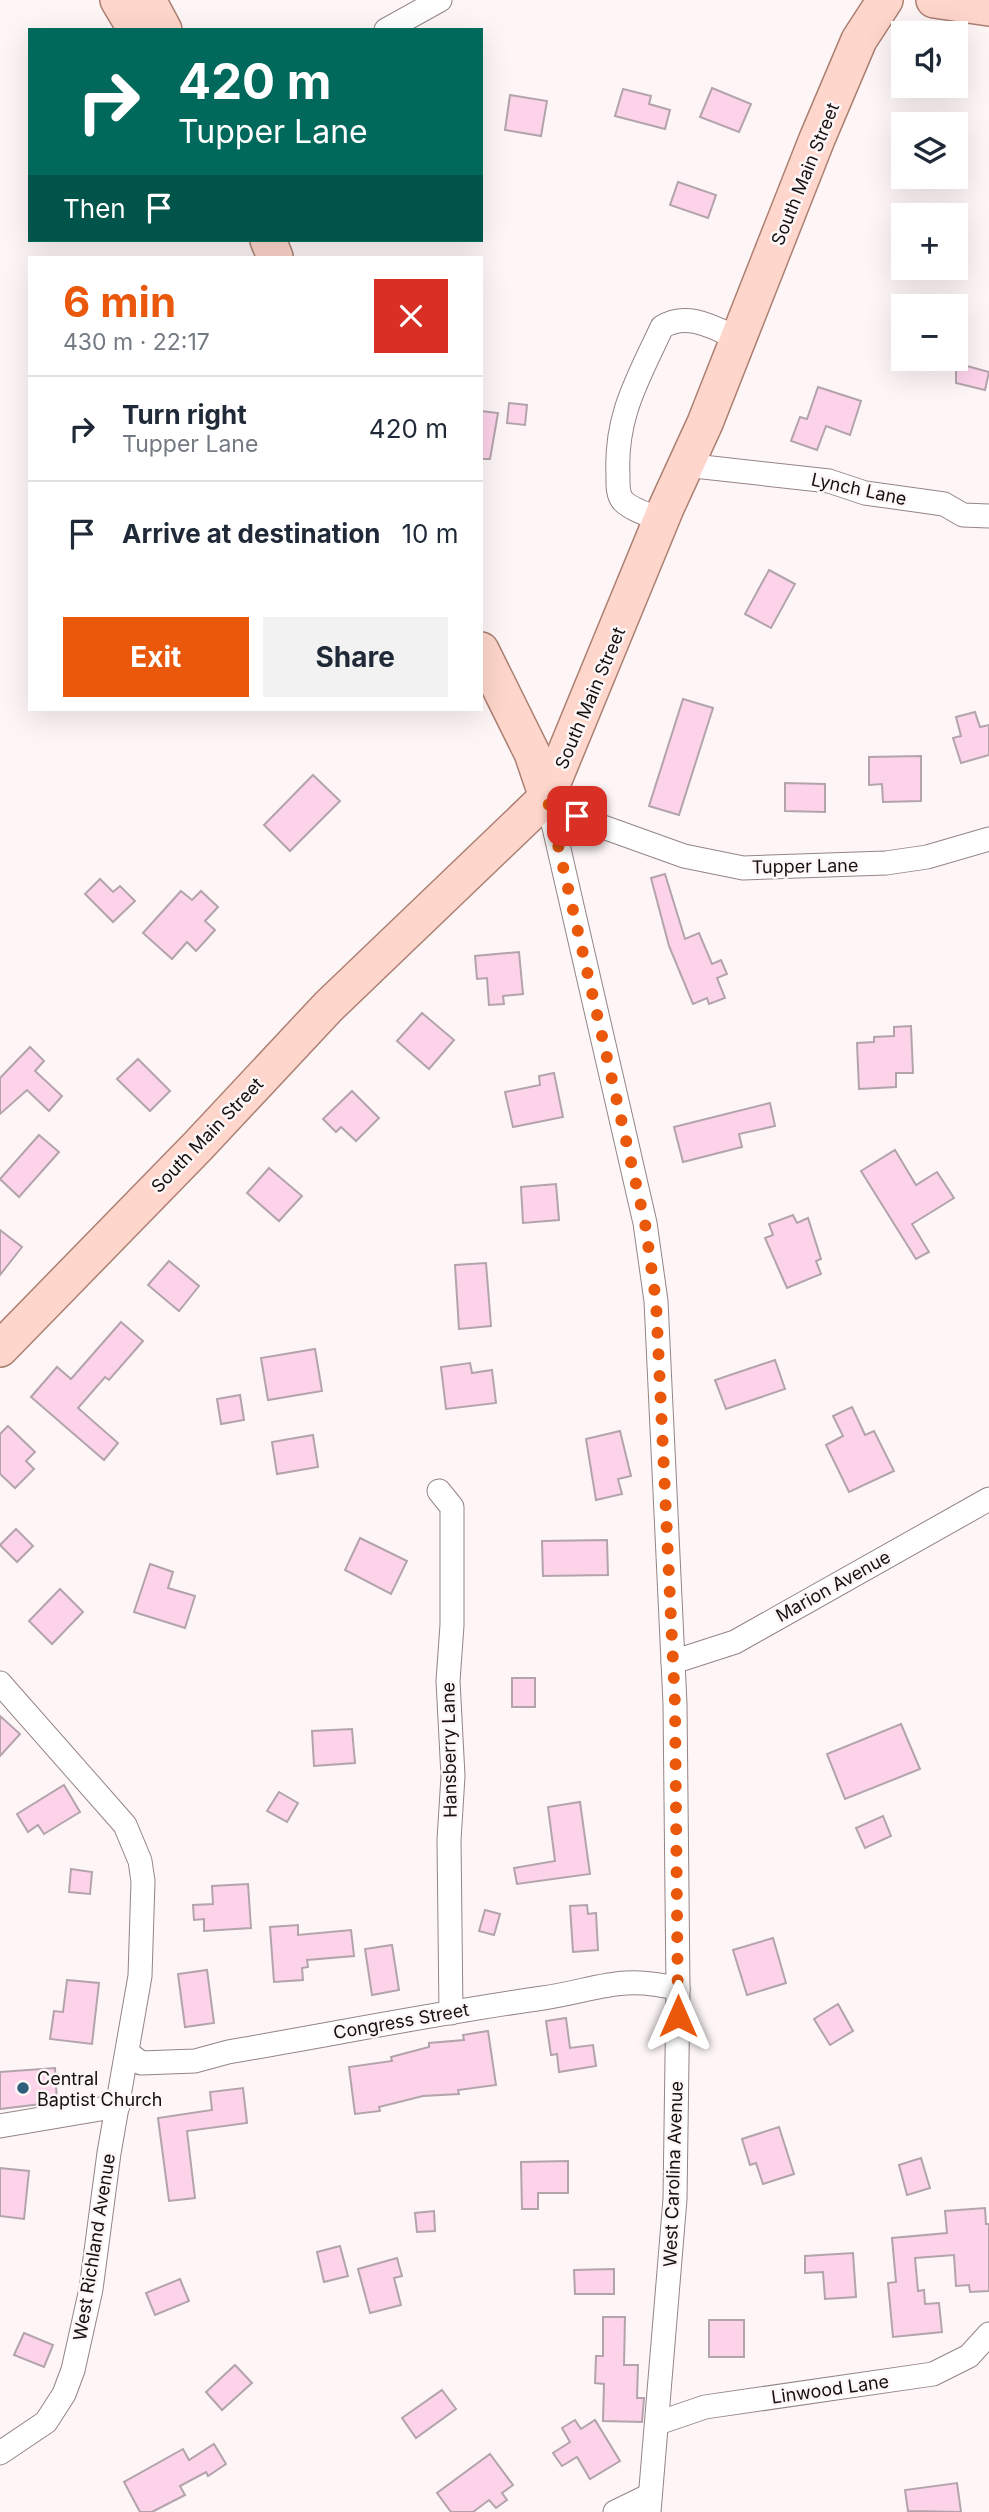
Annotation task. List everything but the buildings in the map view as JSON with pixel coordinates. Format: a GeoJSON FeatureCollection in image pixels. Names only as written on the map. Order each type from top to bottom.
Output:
{"type":"FeatureCollection","features":[{"type":"Feature","properties":{"kind":"main road"},"geometry":{"type":"LineString","coordinates":[[118,0],[135,28]]}},
{"type":"Feature","properties":{"kind":"main road"},"geometry":{"type":"LineString","coordinates":[[148,0],[163,28]]}},
{"type":"Feature","properties":{"kind":"main road","name":"South Main Street"},"geometry":{"type":"LineString","coordinates":[[0,1349],[328,1007],[547,797],[739,339],[859,40],[886,0]]}},
{"type":"Feature","properties":{"kind":"main road"},"geometry":{"type":"LineString","coordinates":[[934,0],[989,8]]}},
{"type":"Feature","properties":{"kind":"main road"},"geometry":{"type":"LineString","coordinates":[[483,654],[532,753],[547,797]]}},
{"type":"Feature","properties":{"kind":"street"},"geometry":{"type":"LineString","coordinates":[[390,28],[440,0]]}},
{"type":"Feature","properties":{"kind":"street"},"geometry":{"type":"LineString","coordinates":[[662,520],[621,499],[616,450],[625,407],[662,327],[674,320],[702,323],[739,339]]}},
{"type":"Feature","properties":{"kind":"street","name":"Lynch Lane"},"geometry":{"type":"LineString","coordinates":[[685,465],[829,481],[865,493],[944,504],[963,515],[989,516]]}},
{"type":"Feature","properties":{"kind":"street","name":"Tupper Lane"},"geometry":{"type":"LineString","coordinates":[[547,797],[592,823],[684,856],[743,868],[811,863],[886,863],[928,857],[989,839]]}},
{"type":"Feature","properties":{"kind":"street","name":"West Carolina Avenue"},"geometry":{"type":"LineString","coordinates":[[547,797],[647,1236],[656,1301],[673,1662],[678,1989],[675,2199],[650,2503]]}},
{"type":"Feature","properties":{"kind":"street","name":"Hansberry Lane"},"geometry":{"type":"LineString","coordinates":[[439,1491],[452,1507],[452,1625],[448,1681],[453,1776],[449,1840],[451,2013]]}},
{"type":"Feature","properties":{"kind":"street","name":"Marion Avenue"},"geometry":{"type":"LineString","coordinates":[[673,1662],[735,1642],[989,1499]]}},
{"type":"Feature","properties":{"kind":"street","name":"West Richland Avenue"},"geometry":{"type":"LineString","coordinates":[[0,1683],[125,1825],[140,1861],[143,1881],[140,1976],[91,2289],[73,2370],[64,2395],[46,2421],[0,2453]]}},
{"type":"Feature","properties":{"kind":"street","name":"Congress Street"},"geometry":{"type":"LineString","coordinates":[[128,2053],[141,2063],[195,2062],[228,2052],[624,1981],[653,1982],[678,1989]]}},
{"type":"Feature","properties":{"kind":"street"},"geometry":{"type":"LineString","coordinates":[[0,2126],[118,2106]]}},
{"type":"Feature","properties":{"kind":"street","name":"Linwood Lane"},"geometry":{"type":"LineString","coordinates":[[658,2423],[705,2407],[933,2374],[969,2356],[989,2334]]}},
{"type":"Feature","properties":{"kind":"street"},"geometry":{"type":"LineString","coordinates":[[615,2512],[650,2503]]}},
{"type":"Feature","properties":{"kind":"place","name":"Central Baptist Church"},"geometry":{"type":"Point","coordinates":[23,2088]}},
{"type":"Feature","properties":{"kind":"route"},"geometry":{"type":"LineString","coordinates":[[577,816],[547,797],[621,1112],[645,1223],[656,1301],[675,1704],[678,2016]]}}]}
